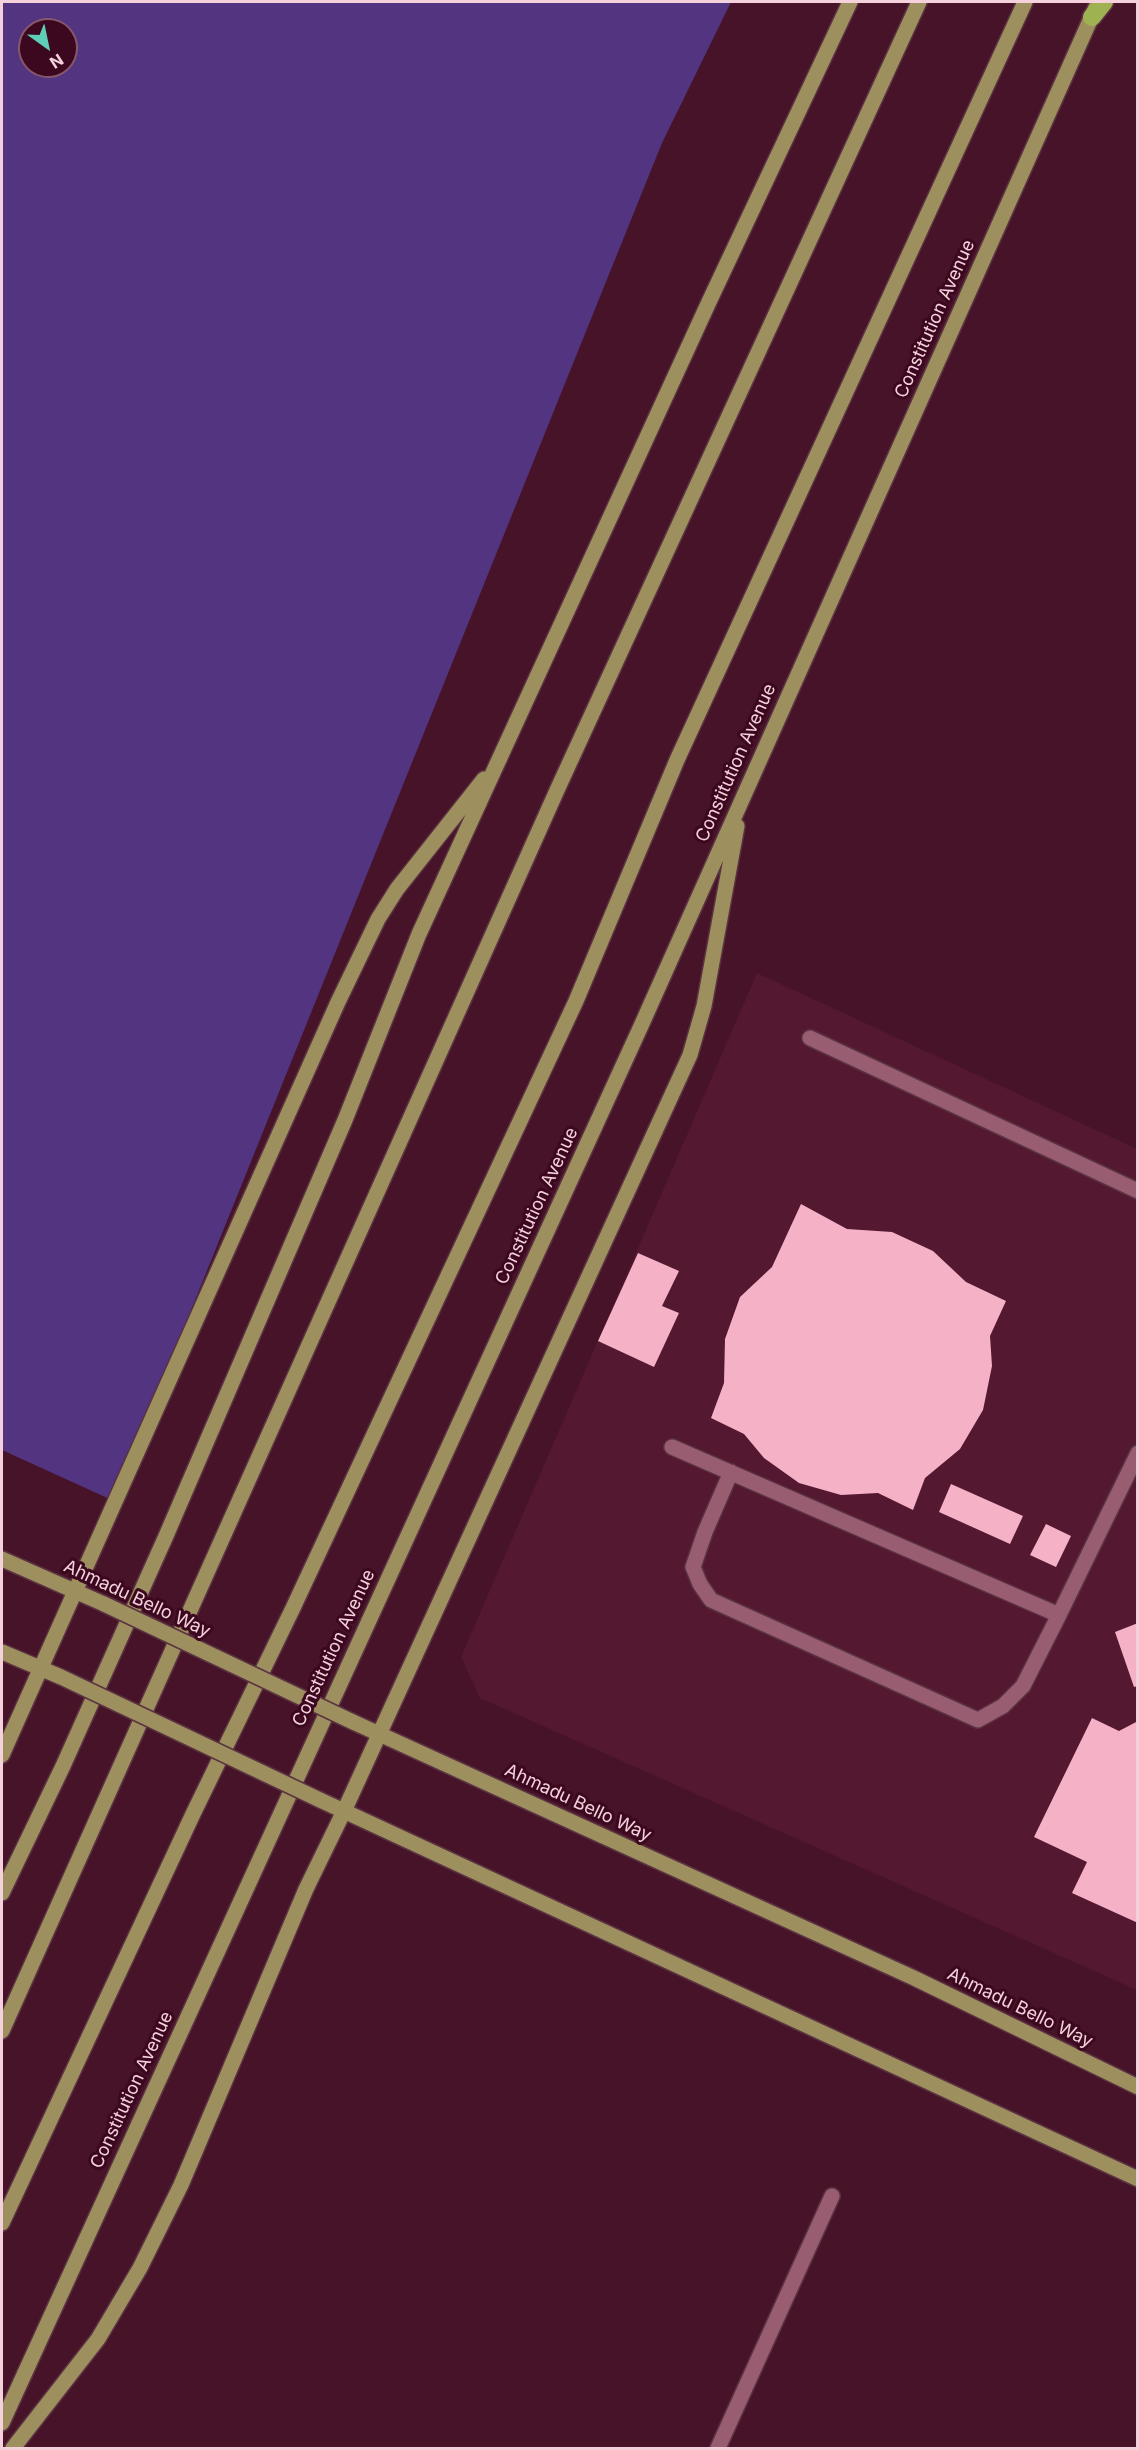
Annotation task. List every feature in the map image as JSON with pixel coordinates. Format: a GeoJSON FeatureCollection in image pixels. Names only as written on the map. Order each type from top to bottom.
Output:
{"type":"FeatureCollection","features":[{"type":"Feature","properties":{"kind":"highway"},"geometry":{"type":"LineString","coordinates":[[1095,9],[1104,2]]}},
{"type":"Feature","properties":{"kind":"main road"},"geometry":{"type":"LineString","coordinates":[[2,1893],[63,1766],[166,1536],[345,1120],[419,934],[850,2]]}},
{"type":"Feature","properties":{"kind":"main road"},"geometry":{"type":"LineString","coordinates":[[2,2031],[478,965],[919,2]]}},
{"type":"Feature","properties":{"kind":"main road"},"geometry":{"type":"LineString","coordinates":[[2,2223],[193,1814],[298,1598],[576,1001],[677,760],[1025,2]]}},
{"type":"Feature","properties":{"kind":"main road","name":"Constitution Avenue"},"geometry":{"type":"LineString","coordinates":[[2,2423],[640,1026],[1095,9]]}},
{"type":"Feature","properties":{"kind":"main road"},"geometry":{"type":"LineString","coordinates":[[2,1755],[73,1591],[328,1024],[378,920],[397,889],[499,760]]}},
{"type":"Feature","properties":{"kind":"main road"},"geometry":{"type":"LineString","coordinates":[[13,2448],[98,2339],[140,2268],[181,2185],[306,1889],[380,1734],[690,1055],[704,1006],[742,797]]}},
{"type":"Feature","properties":{"kind":"main road","name":"Ahmadu Bello Way"},"geometry":{"type":"LineString","coordinates":[[2,1559],[914,1978],[1137,2087]]}},
{"type":"Feature","properties":{"kind":"main road"},"geometry":{"type":"LineString","coordinates":[[2,1652],[61,1677],[320,1800],[345,1809],[1137,2179]]}},
{"type":"Feature","properties":{"kind":"street"},"geometry":{"type":"LineString","coordinates":[[810,1038],[1137,1191]]}},
{"type":"Feature","properties":{"kind":"street"},"geometry":{"type":"LineString","coordinates":[[672,1447],[1059,1615]]}},
{"type":"Feature","properties":{"kind":"street"},"geometry":{"type":"LineString","coordinates":[[731,1472],[705,1532],[693,1567],[700,1584],[711,1600],[978,1720],[1003,1706],[1023,1686],[1137,1453]]}},
{"type":"Feature","properties":{"kind":"street"},"geometry":{"type":"LineString","coordinates":[[718,2448],[832,2196]]}},
{"type":"Feature","properties":{"kind":"shaded area"},"geometry":{"type":"Polygon","coordinates":[[[2,2],[731,2],[662,143],[114,1501],[2,1450],[2,2]]]}},
{"type":"Feature","properties":{"kind":"shaded area"},"geometry":{"type":"Polygon","coordinates":[[[757,973],[1137,1149],[1137,1990],[480,1698],[461,1657],[757,973]]]}},
{"type":"Feature","properties":{"kind":"building"},"geometry":{"type":"Polygon","coordinates":[[[801,1204],[847,1229],[892,1232],[933,1251],[966,1282],[1006,1301],[990,1336],[992,1366],[983,1410],[960,1449],[925,1478],[913,1510],[878,1493],[841,1495],[799,1483],[764,1458],[744,1434],[711,1418],[724,1383],[725,1339],[740,1297],[772,1267],[801,1204]]]}},
{"type":"Feature","properties":{"kind":"building"},"geometry":{"type":"Polygon","coordinates":[[[638,1253],[679,1271],[662,1306],[679,1313],[654,1367],[598,1341],[638,1253]]]}},
{"type":"Feature","properties":{"kind":"building"},"geometry":{"type":"Polygon","coordinates":[[[951,1484],[1023,1516],[1010,1544],[939,1512],[951,1484]]]}},
{"type":"Feature","properties":{"kind":"building"},"geometry":{"type":"Polygon","coordinates":[[[1046,1524],[1071,1536],[1056,1567],[1030,1555],[1046,1524]]]}},
{"type":"Feature","properties":{"kind":"building"},"geometry":{"type":"Polygon","coordinates":[[[1138,1623],[1138,1686],[1134,1687],[1115,1632],[1138,1623]]]}},
{"type":"Feature","properties":{"kind":"building"},"geometry":{"type":"Polygon","coordinates":[[[1092,1718],[1119,1731],[1138,1721],[1138,1923],[1072,1893],[1087,1862],[1034,1837],[1092,1718]]]}}]}
